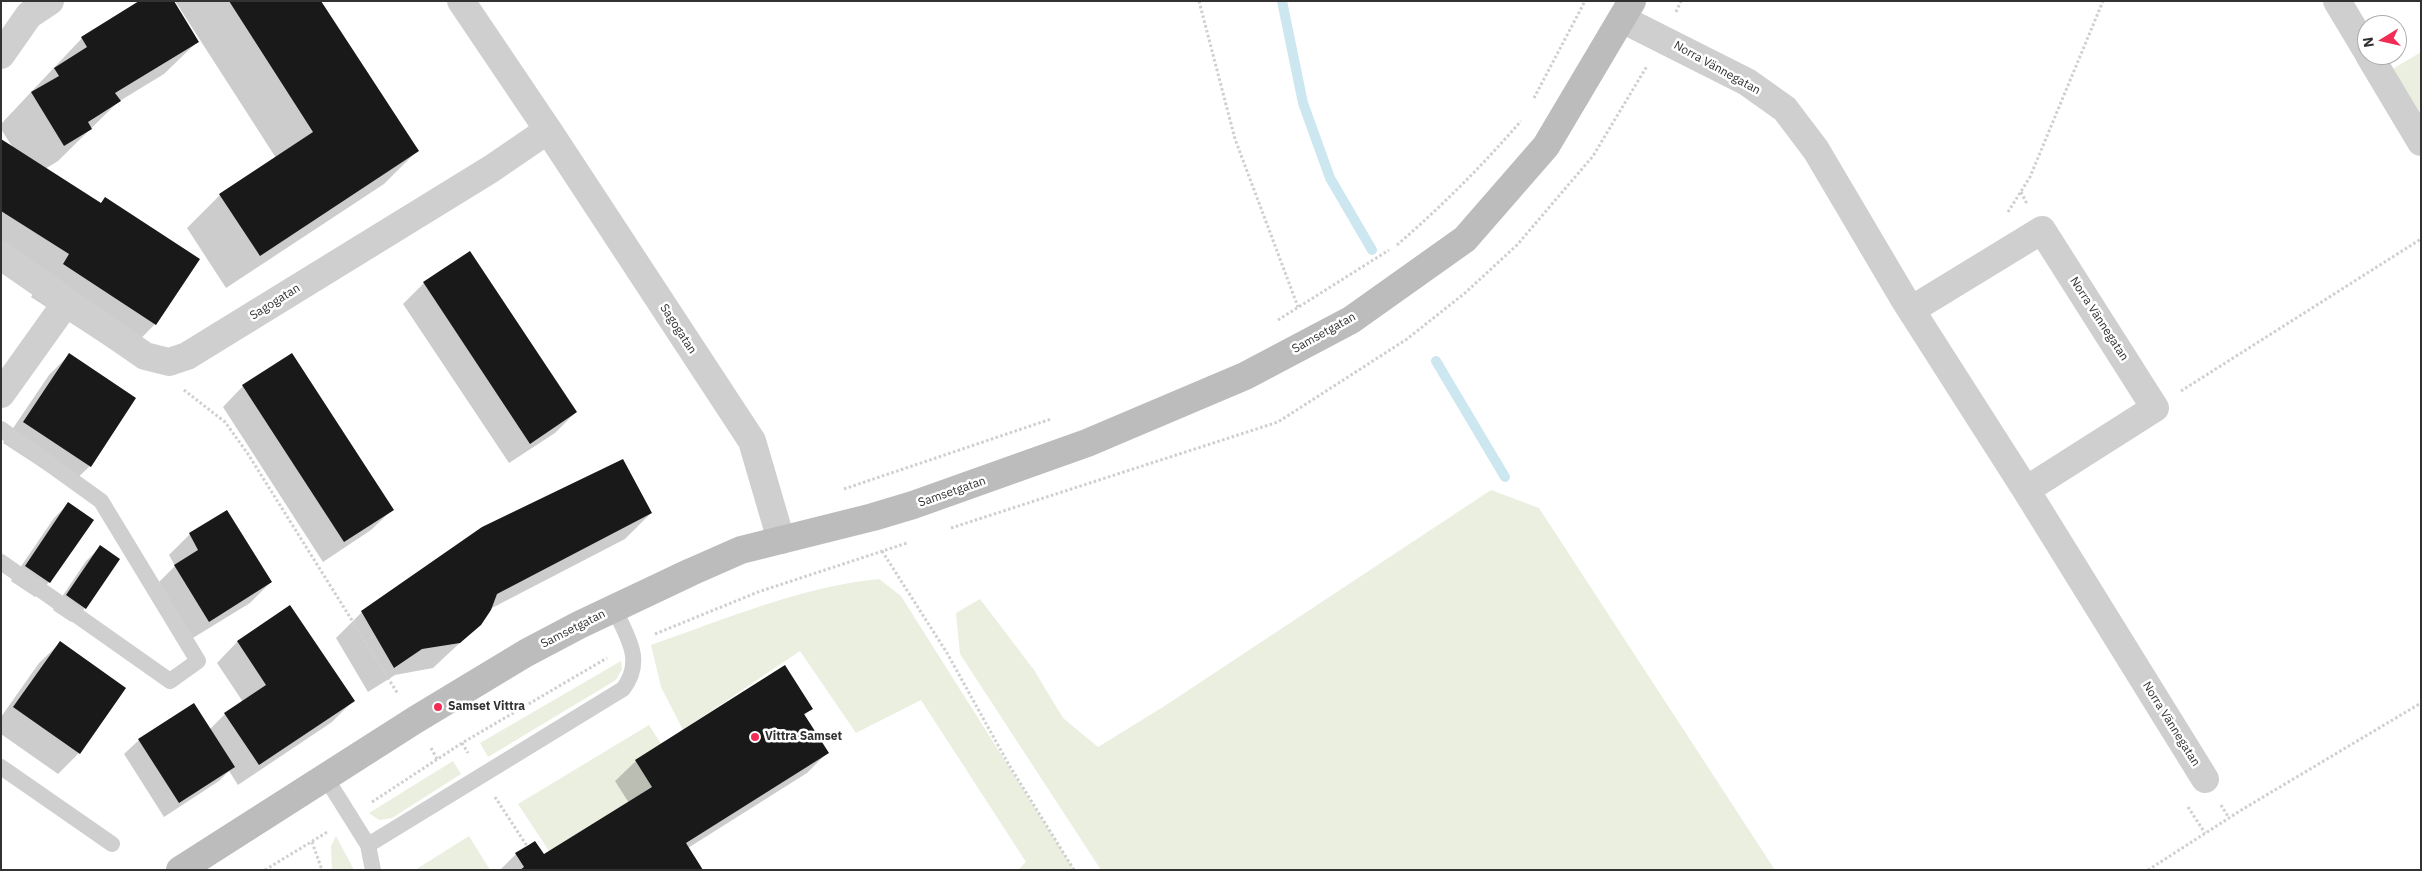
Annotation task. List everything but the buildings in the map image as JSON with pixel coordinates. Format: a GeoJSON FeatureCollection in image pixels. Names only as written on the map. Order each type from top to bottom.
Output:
{"type":"FeatureCollection","features":[{"type":"Feature","properties":{"kind":"street"},"geometry":{"type":"LineString","coordinates":[[1,56],[28,15],[50,1]]}},
{"type":"Feature","properties":{"kind":"street","name":"Sagogatan"},"geometry":{"type":"LineString","coordinates":[[461,1],[752,441],[782,540]]}},
{"type":"Feature","properties":{"kind":"street"},"geometry":{"type":"LineString","coordinates":[[2337,1],[2357,34]]}},
{"type":"Feature","properties":{"kind":"street","name":"Norra Vännegatan"},"geometry":{"type":"LineString","coordinates":[[1627,10],[1747,82],[1785,109],[1816,150],[1911,310],[2026,490],[2205,779]]}},
{"type":"Feature","properties":{"kind":"street","name":"Samsetgatan"},"geometry":{"type":"LineString","coordinates":[[180,870],[415,720],[526,653],[614,608],[741,550],[873,518],[971,486],[1086,442],[1245,376],[1351,320],[1465,239],[1546,146],[1627,10]]}},
{"type":"Feature","properties":{"kind":"street"},"geometry":{"type":"LineString","coordinates":[[2375,65],[2421,142]]}},
{"type":"Feature","properties":{"kind":"street","name":"Sagogatan"},"geometry":{"type":"LineString","coordinates":[[169,362],[187,356],[491,169],[548,130]]}},
{"type":"Feature","properties":{"kind":"street","name":"Norra Vännegatan"},"geometry":{"type":"LineString","coordinates":[[1911,310],[2042,230],[2156,408]]}},
{"type":"Feature","properties":{"kind":"street"},"geometry":{"type":"LineString","coordinates":[[1,256],[66,303],[145,356],[169,362]]}},
{"type":"Feature","properties":{"kind":"street"},"geometry":{"type":"LineString","coordinates":[[1,394],[66,303]]}},
{"type":"Feature","properties":{"kind":"street"},"geometry":{"type":"LineString","coordinates":[[2026,490],[2156,408]]}},
{"type":"Feature","properties":{"kind":"lane"},"geometry":{"type":"LineString","coordinates":[[1,430],[101,501],[198,661],[170,681],[1,562]]}},
{"type":"Feature","properties":{"kind":"lane"},"geometry":{"type":"LineString","coordinates":[[368,845],[623,689],[632,677],[635,663],[630,645],[614,608]]}},
{"type":"Feature","properties":{"kind":"lane"},"geometry":{"type":"LineString","coordinates":[[1,768],[112,844]]}},
{"type":"Feature","properties":{"kind":"lane"},"geometry":{"type":"LineString","coordinates":[[326,778],[368,845],[373,870]]}},
{"type":"Feature","properties":{"kind":"path"},"geometry":{"type":"LineString","coordinates":[[1199,1],[1235,139],[1298,307]]}},
{"type":"Feature","properties":{"kind":"path"},"geometry":{"type":"LineString","coordinates":[[1530,107],[1585,1]]}},
{"type":"Feature","properties":{"kind":"path"},"geometry":{"type":"LineString","coordinates":[[2006,216],[2030,177],[2103,1]]}},
{"type":"Feature","properties":{"kind":"path"},"geometry":{"type":"LineString","coordinates":[[1273,322],[1395,247],[1482,167],[1525,116]]}},
{"type":"Feature","properties":{"kind":"path"},"geometry":{"type":"LineString","coordinates":[[2156,408],[2421,239]]}},
{"type":"Feature","properties":{"kind":"path"},"geometry":{"type":"LineString","coordinates":[[169,362],[181,388],[225,422],[248,454],[415,720],[437,759]]}},
{"type":"Feature","properties":{"kind":"path"},"geometry":{"type":"LineString","coordinates":[[838,491],[1060,416]]}},
{"type":"Feature","properties":{"kind":"path"},"geometry":{"type":"LineString","coordinates":[[873,518],[882,553],[947,653],[1009,765],[1074,870]]}},
{"type":"Feature","properties":{"kind":"path"},"geometry":{"type":"LineString","coordinates":[[2148,870],[2243,809],[2421,703]]}},
{"type":"Feature","properties":{"kind":"path"},"geometry":{"type":"LineString","coordinates":[[312,842],[322,870]]}},
{"type":"Feature","properties":{"kind":"shaded area"},"geometry":{"type":"Polygon","coordinates":[[[2421,52],[2421,130],[2386,73],[2399,65],[2407,65],[2407,60],[2421,52]]]}},
{"type":"Feature","properties":{"kind":"shaded area"},"geometry":{"type":"Polygon","coordinates":[[[1491,490],[1539,508],[1775,870],[1101,870],[960,654],[956,613],[980,599],[1034,670],[1063,718],[1098,747],[1163,707],[1491,490]]]}},
{"type":"Feature","properties":{"kind":"shaded area"},"geometry":{"type":"Polygon","coordinates":[[[879,579],[901,596],[1074,870],[1018,870],[1026,862],[921,700],[856,733],[800,651],[683,730],[661,687],[651,645],[764,605],[821,589],[879,579]]]}},
{"type":"Feature","properties":{"kind":"shaded area"},"geometry":{"type":"Polygon","coordinates":[[[621,661],[622,669],[616,680],[488,757],[480,743],[621,661]]]}},
{"type":"Feature","properties":{"kind":"shaded area"},"geometry":{"type":"Polygon","coordinates":[[[649,725],[661,744],[652,787],[549,851],[518,804],[649,725]]]}},
{"type":"Feature","properties":{"kind":"shaded area"},"geometry":{"type":"Polygon","coordinates":[[[453,761],[461,774],[392,818],[379,820],[369,813],[453,761]]]}},
{"type":"Feature","properties":{"kind":"shaded area"},"geometry":{"type":"Polygon","coordinates":[[[336,836],[354,870],[332,870],[331,846],[336,836]]]}},
{"type":"Feature","properties":{"kind":"shaded area"},"geometry":{"type":"Polygon","coordinates":[[[469,836],[490,870],[415,870],[469,836]]]}},
{"type":"Feature","properties":{"kind":"waterway"},"geometry":{"type":"LineString","coordinates":[[1282,1],[1303,103],[1330,178],[1372,250]]}},
{"type":"Feature","properties":{"kind":"waterway"},"geometry":{"type":"LineString","coordinates":[[1436,361],[1505,477]]}},
{"type":"Feature","properties":{"kind":"place","name":"Samset Vittra"},"geometry":{"type":"Point","coordinates":[438,707]}},
{"type":"Feature","properties":{"kind":"place","name":"Vittra Samset"},"geometry":{"type":"Point","coordinates":[755,737]}}]}
